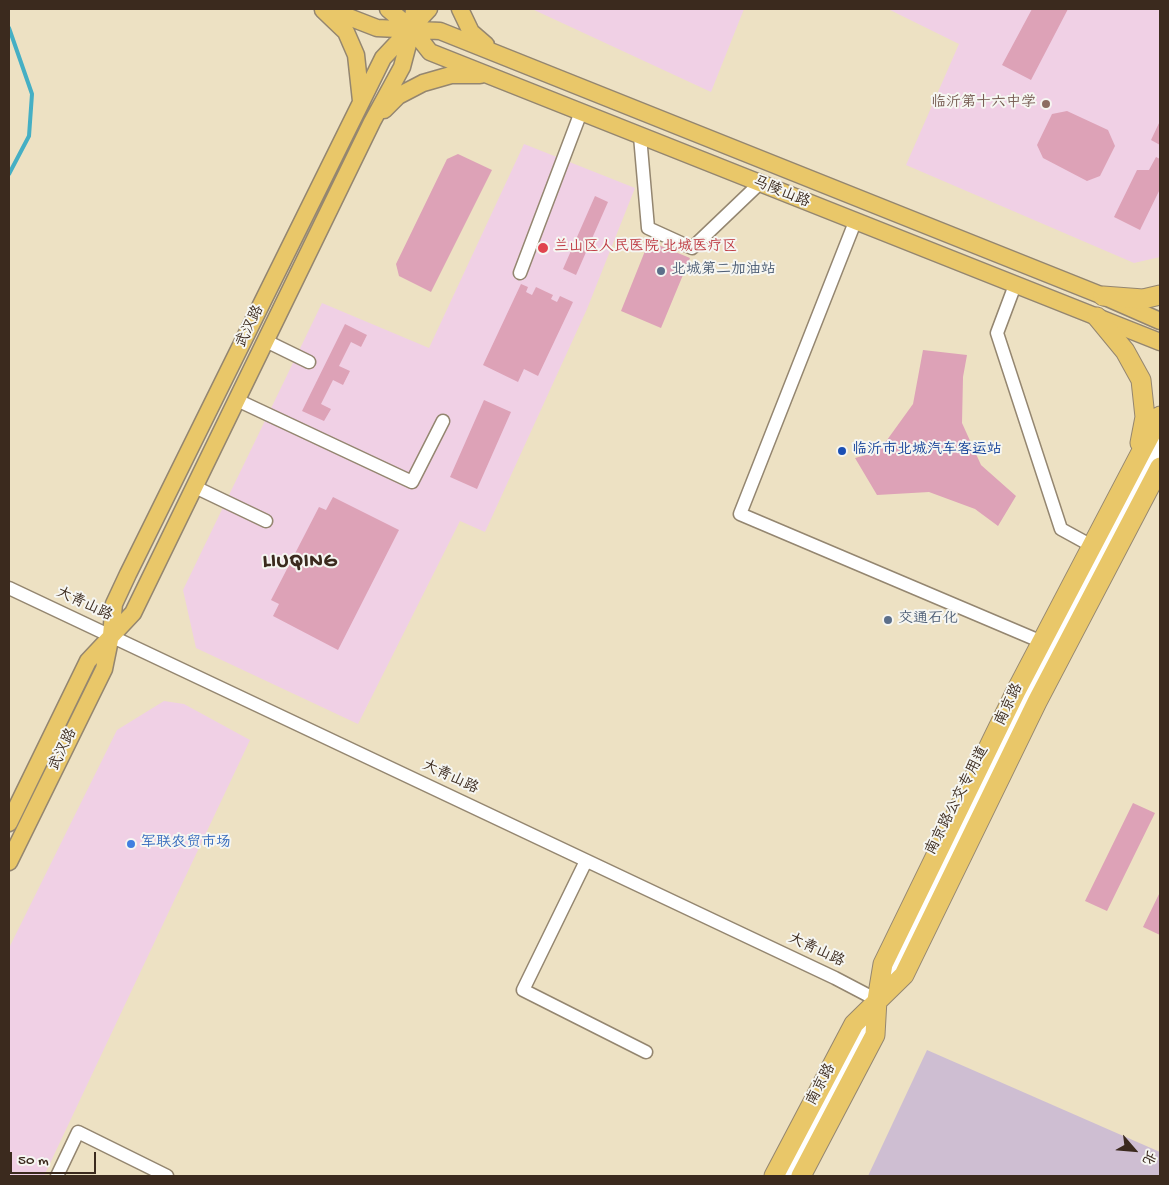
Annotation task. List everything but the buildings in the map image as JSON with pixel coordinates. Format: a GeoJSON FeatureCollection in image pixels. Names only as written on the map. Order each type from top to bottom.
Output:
{"type":"FeatureCollection","features":[{"type":"Feature","properties":{"kind":"highway"},"geometry":{"type":"LineString","coordinates":[[1103,296],[1143,299],[1160,295]]}},
{"type":"Feature","properties":{"kind":"highway"},"geometry":{"type":"LineString","coordinates":[[1097,317],[1125,351],[1141,380],[1145,417],[1137,460]]}},
{"type":"Feature","properties":{"kind":"highway","name":"南京路"},"geometry":{"type":"LineString","coordinates":[[801,1176],[875,1035],[877,1000],[883,964],[1042,642],[1160,416]]}},
{"type":"Feature","properties":{"kind":"highway","name":"南京路"},"geometry":{"type":"LineString","coordinates":[[774,1176],[854,1024],[904,975],[1037,702],[1160,467]]}},
{"type":"Feature","properties":{"kind":"main road"},"geometry":{"type":"LineString","coordinates":[[322,9],[346,32],[356,56],[362,91],[361,105]]}},
{"type":"Feature","properties":{"kind":"main road","name":"马陵山路"},"geometry":{"type":"LineString","coordinates":[[328,9],[377,28],[440,31],[1103,296],[1160,321]]}},
{"type":"Feature","properties":{"kind":"main road","name":"马陵山路"},"geometry":{"type":"LineString","coordinates":[[388,9],[412,29],[430,52],[1160,342]]}},
{"type":"Feature","properties":{"kind":"main road","name":"武汉路"},"geometry":{"type":"LineString","coordinates":[[9,823],[88,661],[133,614],[372,122],[402,67],[412,29],[414,9]]}},
{"type":"Feature","properties":{"kind":"main road","name":"武汉路"},"geometry":{"type":"LineString","coordinates":[[9,862],[104,669],[111,635],[114,604],[383,58],[429,9]]}},
{"type":"Feature","properties":{"kind":"main road"},"geometry":{"type":"LineString","coordinates":[[460,9],[470,32],[500,56]]}},
{"type":"Feature","properties":{"kind":"main road"},"geometry":{"type":"LineString","coordinates":[[372,122],[398,96],[423,83],[451,75],[487,75]]}},
{"type":"Feature","properties":{"kind":"street"},"geometry":{"type":"LineString","coordinates":[[520,273],[581,112]]}},
{"type":"Feature","properties":{"kind":"street"},"geometry":{"type":"LineString","coordinates":[[640,136],[648,228],[692,248],[759,184]]}},
{"type":"Feature","properties":{"kind":"street"},"geometry":{"type":"LineString","coordinates":[[855,222],[740,514],[1042,642]]}},
{"type":"Feature","properties":{"kind":"street"},"geometry":{"type":"LineString","coordinates":[[1015,285],[997,333],[1061,529],[1092,546]]}},
{"type":"Feature","properties":{"kind":"street"},"geometry":{"type":"LineString","coordinates":[[266,341],[309,362]]}},
{"type":"Feature","properties":{"kind":"street"},"geometry":{"type":"LineString","coordinates":[[237,400],[412,482],[443,421]]}},
{"type":"Feature","properties":{"kind":"street","name":"南京路公交专用道"},"geometry":{"type":"LineString","coordinates":[[789,1176],[1023,707],[1160,443]]}},
{"type":"Feature","properties":{"kind":"street"},"geometry":{"type":"LineString","coordinates":[[195,487],[266,521]]}},
{"type":"Feature","properties":{"kind":"street","name":"大青山路"},"geometry":{"type":"LineString","coordinates":[[9,588],[835,978],[877,1000]]}},
{"type":"Feature","properties":{"kind":"street"},"geometry":{"type":"LineString","coordinates":[[586,861],[523,990],[646,1052]]}},
{"type":"Feature","properties":{"kind":"street"},"geometry":{"type":"LineString","coordinates":[[57,1176],[78,1132],[167,1176]]}},
{"type":"Feature","properties":{"kind":"shaded area"},"geometry":{"type":"Polygon","coordinates":[[[532,9],[744,9],[711,92],[532,9]]]}},
{"type":"Feature","properties":{"kind":"shaded area","name":"临沂第十六中学"},"geometry":{"type":"Polygon","coordinates":[[[888,9],[1160,9],[1160,257],[1134,263],[906,165],[959,44],[888,9]]]}},
{"type":"Feature","properties":{"kind":"shaded area"},"geometry":{"type":"Polygon","coordinates":[[[524,144],[635,188],[587,309],[485,532],[460,521],[358,724],[196,648],[183,590],[322,303],[429,348],[524,144]]]}},
{"type":"Feature","properties":{"kind":"shaded area","name":"军联农贸市场"},"geometry":{"type":"Polygon","coordinates":[[[164,701],[184,704],[250,740],[44,1176],[9,1176],[9,948],[117,730],[164,701]]]}},
{"type":"Feature","properties":{"kind":"shaded area"},"geometry":{"type":"Polygon","coordinates":[[[927,1050],[1160,1152],[1160,1176],[868,1176],[927,1050]]]}},
{"type":"Feature","properties":{"kind":"waterway"},"geometry":{"type":"LineString","coordinates":[[9,28],[32,94],[29,136],[9,174]]}},
{"type":"Feature","properties":{"kind":"place","name":"临沂第十六中学"},"geometry":{"type":"Point","coordinates":[1046,104]}},
{"type":"Feature","properties":{"kind":"place","name":"兰山区人民医院 北城医疗区"},"geometry":{"type":"Point","coordinates":[543,248]}},
{"type":"Feature","properties":{"kind":"place","name":"北城第二加油站"},"geometry":{"type":"Point","coordinates":[661,271]}},
{"type":"Feature","properties":{"kind":"place","name":"临沂市北城汽车客运站"},"geometry":{"type":"Point","coordinates":[842,451]}},
{"type":"Feature","properties":{"kind":"place","name":"交通石化"},"geometry":{"type":"Point","coordinates":[888,620]}},
{"type":"Feature","properties":{"kind":"place","name":"军联农贸市场"},"geometry":{"type":"Point","coordinates":[131,844]}},
{"type":"Feature","properties":{"kind":"district","name":"LIUQING"},"geometry":{"type":"Point","coordinates":[300,563]}}]}
